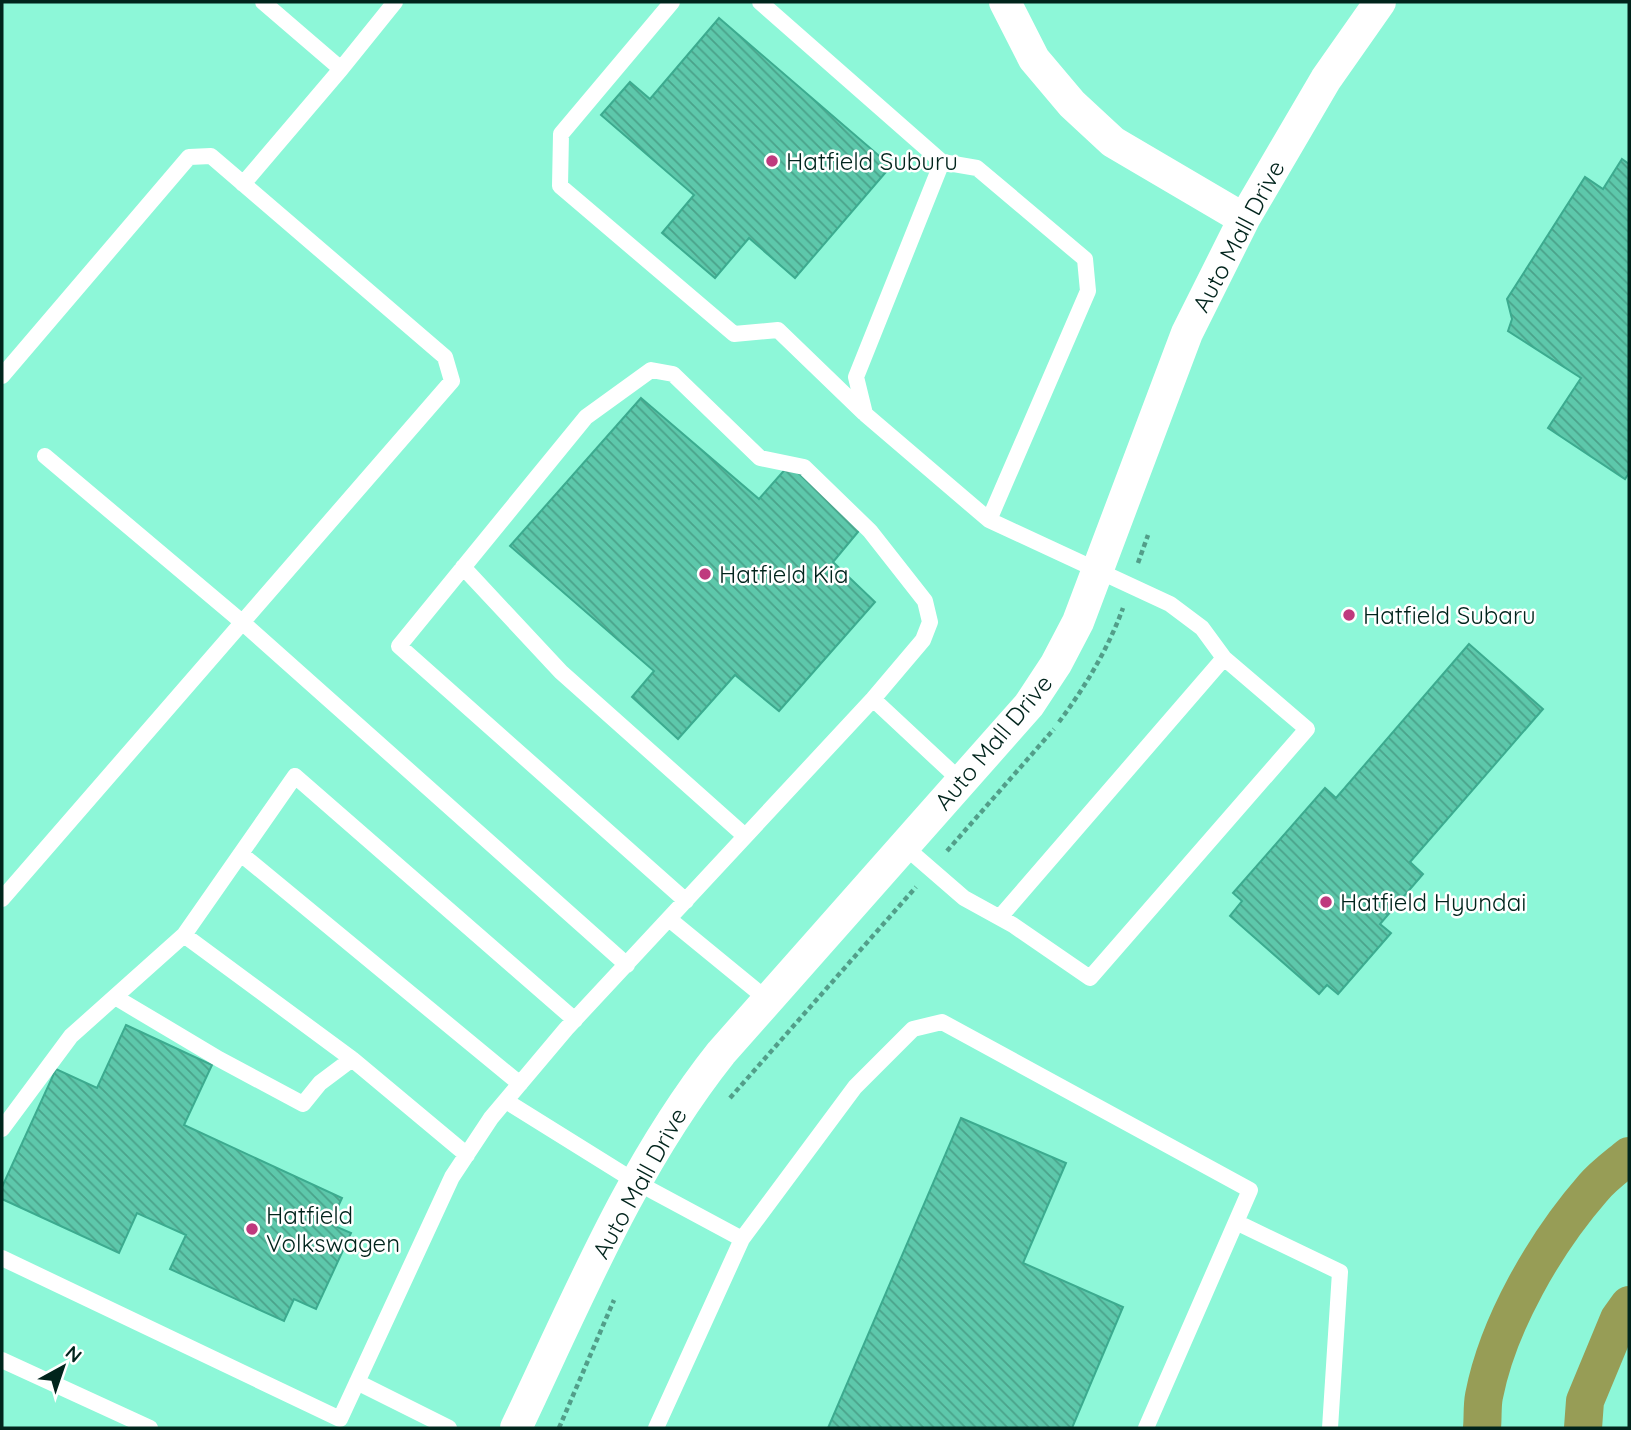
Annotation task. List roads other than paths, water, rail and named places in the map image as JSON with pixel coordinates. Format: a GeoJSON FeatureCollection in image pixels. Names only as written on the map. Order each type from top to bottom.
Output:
{"type":"FeatureCollection","features":[{"type":"Feature","properties":{"kind":"highway"},"geometry":{"type":"LineString","coordinates":[[1482,1428],[1484,1397],[1502,1336],[1527,1286],[1554,1238],[1594,1186],[1629,1156]]}},
{"type":"Feature","properties":{"kind":"highway"},"geometry":{"type":"LineString","coordinates":[[1583,1428],[1585,1401],[1619,1320],[1629,1304]]}},
{"type":"Feature","properties":{"kind":"street"},"geometry":{"type":"LineString","coordinates":[[1005,2],[1034,59],[1072,104],[1113,142],[1244,219]]}},
{"type":"Feature","properties":{"kind":"street","name":"Auto Mall Drive"},"geometry":{"type":"LineString","coordinates":[[516,1428],[604,1242],[656,1145],[690,1093],[768,1000],[1029,705],[1056,664],[1078,622],[1187,333],[1244,219],[1326,79],[1380,2]]}},
{"type":"Feature","properties":{"kind":"lane"},"geometry":{"type":"LineString","coordinates":[[263,2],[341,69]]}},
{"type":"Feature","properties":{"kind":"lane"},"geometry":{"type":"LineString","coordinates":[[243,184],[395,2]]}},
{"type":"Feature","properties":{"kind":"lane"},"geometry":{"type":"LineString","coordinates":[[672,2],[561,134],[559,186],[734,334],[778,330],[865,414],[989,520],[1170,604],[1202,628],[1224,659],[1307,729],[1090,978],[1000,917],[964,898],[904,846]]}},
{"type":"Feature","properties":{"kind":"lane"},"geometry":{"type":"LineString","coordinates":[[760,2],[942,162],[977,168],[1085,260],[1088,291],[989,520]]}},
{"type":"Feature","properties":{"kind":"lane"},"geometry":{"type":"LineString","coordinates":[[2,376],[189,158],[211,156],[445,358],[452,381],[2,899]]}},
{"type":"Feature","properties":{"kind":"lane"},"geometry":{"type":"LineString","coordinates":[[865,414],[856,377],[942,162]]}},
{"type":"Feature","properties":{"kind":"lane"},"geometry":{"type":"LineString","coordinates":[[2,1258],[343,1424],[357,1382],[452,1177],[491,1118],[575,1020],[686,901],[745,836],[873,699],[923,640],[930,622],[925,601],[870,531],[804,467],[760,458],[673,374],[651,370],[586,417],[399,646],[686,901]]}},
{"type":"Feature","properties":{"kind":"lane"},"geometry":{"type":"LineString","coordinates":[[45,456],[242,622],[627,964]]}},
{"type":"Feature","properties":{"kind":"lane"},"geometry":{"type":"LineString","coordinates":[[463,567],[561,672],[745,836]]}},
{"type":"Feature","properties":{"kind":"lane"},"geometry":{"type":"LineString","coordinates":[[1000,917],[1224,659]]}},
{"type":"Feature","properties":{"kind":"lane"},"geometry":{"type":"LineString","coordinates":[[873,699],[962,782]]}},
{"type":"Feature","properties":{"kind":"lane"},"geometry":{"type":"LineString","coordinates":[[2,1129],[71,1036],[184,935],[295,776],[575,1020]]}},
{"type":"Feature","properties":{"kind":"lane"},"geometry":{"type":"LineString","coordinates":[[241,854],[520,1084]]}},
{"type":"Feature","properties":{"kind":"lane"},"geometry":{"type":"LineString","coordinates":[[669,919],[768,1000]]}},
{"type":"Feature","properties":{"kind":"lane"},"geometry":{"type":"LineString","coordinates":[[184,935],[352,1059],[467,1155]]}},
{"type":"Feature","properties":{"kind":"lane"},"geometry":{"type":"LineString","coordinates":[[116,996],[219,1059],[303,1104],[320,1083],[352,1059]]}},
{"type":"Feature","properties":{"kind":"lane"},"geometry":{"type":"LineString","coordinates":[[656,1428],[742,1239],[855,1087],[913,1029],[942,1022],[1250,1190],[1146,1428]]}},
{"type":"Feature","properties":{"kind":"lane"},"geometry":{"type":"LineString","coordinates":[[506,1101],[636,1182],[742,1239]]}},
{"type":"Feature","properties":{"kind":"lane"},"geometry":{"type":"LineString","coordinates":[[1236,1222],[1339,1272],[1331,1428]]}},
{"type":"Feature","properties":{"kind":"lane"},"geometry":{"type":"LineString","coordinates":[[2,1360],[150,1428]]}},
{"type":"Feature","properties":{"kind":"lane"},"geometry":{"type":"LineString","coordinates":[[357,1382],[449,1428]]}},
{"type":"Feature","properties":{"kind":"place","name":"Hatfield Suburu"},"geometry":{"type":"Point","coordinates":[772,161]}},
{"type":"Feature","properties":{"kind":"place","name":"Hatfield Kia"},"geometry":{"type":"Point","coordinates":[705,574]}},
{"type":"Feature","properties":{"kind":"place","name":"Hatfield Subaru"},"geometry":{"type":"Point","coordinates":[1349,615]}},
{"type":"Feature","properties":{"kind":"place","name":"Hatfield Hyundai"},"geometry":{"type":"Point","coordinates":[1326,902]}},
{"type":"Feature","properties":{"kind":"place","name":"Hatfield Volkswagen"},"geometry":{"type":"Point","coordinates":[252,1229]}}]}
